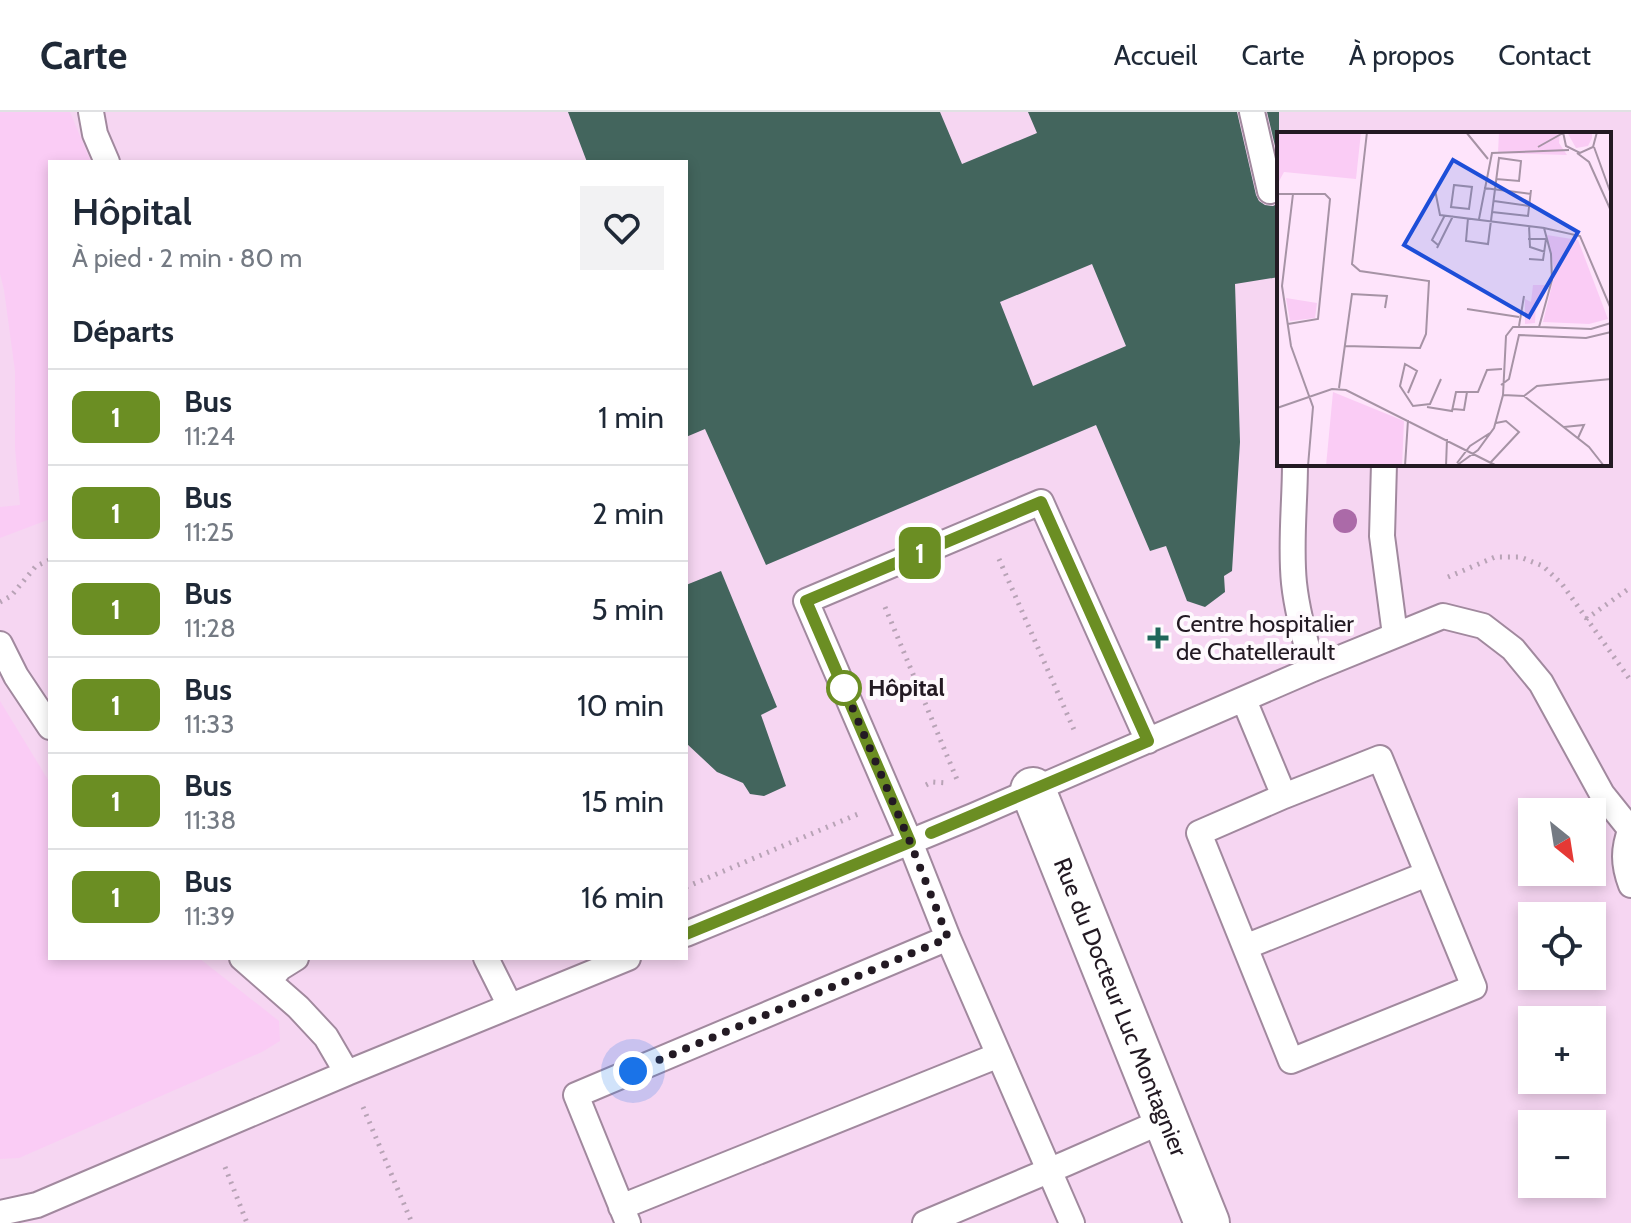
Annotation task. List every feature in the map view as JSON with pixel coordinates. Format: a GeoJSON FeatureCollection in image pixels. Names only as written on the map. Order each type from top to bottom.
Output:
{"type":"FeatureCollection","features":[{"type":"Feature","properties":{"kind":"street","name":"Rue du Docteur Luc Montagnier"},"geometry":{"type":"LineString","coordinates":[[1033,790],[1207,1223]]}},
{"type":"Feature","properties":{"kind":"lane"},"geometry":{"type":"LineString","coordinates":[[91,112],[95,134],[106,160]]}},
{"type":"Feature","properties":{"kind":"lane"},"geometry":{"type":"LineString","coordinates":[[1252,112],[1270,191]]}},
{"type":"Feature","properties":{"kind":"lane"},"geometry":{"type":"LineString","coordinates":[[1295,466],[1294,584],[1303,636],[1313,669]]}},
{"type":"Feature","properties":{"kind":"lane"},"geometry":{"type":"LineString","coordinates":[[1384,466],[1382,536],[1395,635]]}},
{"type":"Feature","properties":{"kind":"lane"},"geometry":{"type":"LineString","coordinates":[[1072,1223],[806,601],[1041,502],[1148,741]]}},
{"type":"Feature","properties":{"kind":"lane"},"geometry":{"type":"LineString","coordinates":[[688,933],[1443,616],[1483,626],[1513,649],[1541,683],[1602,794],[1631,828],[1624,848],[1625,868],[1631,885]]}},
{"type":"Feature","properties":{"kind":"lane"},"geometry":{"type":"LineString","coordinates":[[0,644],[16,676],[48,724]]}},
{"type":"Feature","properties":{"kind":"lane"},"geometry":{"type":"LineString","coordinates":[[1244,700],[1284,796]]}},
{"type":"Feature","properties":{"kind":"lane"},"geometry":{"type":"LineString","coordinates":[[1380,758],[1427,874],[1474,987],[1291,1061],[1199,833],[1380,758]]}},
{"type":"Feature","properties":{"kind":"lane"},"geometry":{"type":"LineString","coordinates":[[1245,947],[1427,874]]}},
{"type":"Feature","properties":{"kind":"lane"},"geometry":{"type":"LineString","coordinates":[[948,938],[576,1095],[625,1215],[999,1055]]}},
{"type":"Feature","properties":{"kind":"lane"},"geometry":{"type":"LineString","coordinates":[[244,960],[298,1007],[326,1037],[347,1073]]}},
{"type":"Feature","properties":{"kind":"lane"},"geometry":{"type":"LineString","coordinates":[[260,960],[269,981]]}},
{"type":"Feature","properties":{"kind":"lane"},"geometry":{"type":"LineString","coordinates":[[269,981],[280,968],[293,960]]}},
{"type":"Feature","properties":{"kind":"lane"},"geometry":{"type":"LineString","coordinates":[[487,960],[510,1006]]}},
{"type":"Feature","properties":{"kind":"lane"},"geometry":{"type":"LineString","coordinates":[[0,1213],[37,1205],[623,960]]}},
{"type":"Feature","properties":{"kind":"lane"},"geometry":{"type":"LineString","coordinates":[[925,1223],[1165,1120]]}},
{"type":"Feature","properties":{"kind":"path"},"geometry":{"type":"LineString","coordinates":[[984,526],[1090,766]]}},
{"type":"Feature","properties":{"kind":"path"},"geometry":{"type":"LineString","coordinates":[[0,602],[11,596],[36,566],[48,561]]}},
{"type":"Feature","properties":{"kind":"path"},"geometry":{"type":"LineString","coordinates":[[871,574],[973,816]]}},
{"type":"Feature","properties":{"kind":"path"},"geometry":{"type":"LineString","coordinates":[[1586,619],[1631,587]]}},
{"type":"Feature","properties":{"kind":"path"},"geometry":{"type":"LineString","coordinates":[[688,886],[932,782],[959,783]]}},
{"type":"Feature","properties":{"kind":"path"},"geometry":{"type":"LineString","coordinates":[[347,1073],[412,1223]]}},
{"type":"Feature","properties":{"kind":"shaded area","name":"Centre hospitalier de Chatellerault"},"geometry":{"type":"Polygon","coordinates":[[[0,112],[1631,112],[1631,1223],[0,1223],[0,112]]]}},
{"type":"Feature","properties":{"kind":"shaded area"},"geometry":{"type":"Polygon","coordinates":[[[0,112],[70,112],[90,160],[48,160],[48,520],[0,538],[0,507],[20,505],[15,448],[15,371],[0,274],[0,112]]]}},
{"type":"Feature","properties":{"kind":"shaded area"},"geometry":{"type":"Polygon","coordinates":[[[0,701],[48,780],[48,960],[202,960],[279,1021],[280,1041],[262,1052],[19,1158],[0,1159],[0,701]]]}},
{"type":"Feature","properties":{"kind":"building"},"geometry":{"type":"Polygon","coordinates":[[[568,112],[940,112],[962,164],[1037,133],[1028,112],[1237,112],[1256,195],[1265,205],[1277,204],[1277,277],[1235,284],[1240,442],[1232,571],[1224,576],[1225,592],[1205,607],[1187,601],[1166,546],[1150,551],[1096,425],[766,565],[705,429],[688,436],[688,160],[586,160],[568,112]],[[1092,264],[1000,302],[1033,386],[1126,346],[1092,264]]]}},
{"type":"Feature","properties":{"kind":"building"},"geometry":{"type":"Polygon","coordinates":[[[1267,112],[1279,112],[1277,154],[1267,112]]]}},
{"type":"Feature","properties":{"kind":"building"},"geometry":{"type":"Polygon","coordinates":[[[721,571],[777,707],[761,715],[786,786],[764,796],[750,794],[743,783],[717,772],[688,745],[688,584],[721,571]]]}},
{"type":"Feature","properties":{"kind":"bus line","name":"1"},"geometry":{"type":"LineString","coordinates":[[688,933],[910,842],[806,601],[1041,502],[1148,741],[931,833]]}},
{"type":"Feature","properties":{"kind":"place","name":"Centre hospitalier de Chatellerault"},"geometry":{"type":"Point","coordinates":[1158,638]}},
{"type":"Feature","properties":{"kind":"place","name":"Hôpital"},"geometry":{"type":"Point","coordinates":[844,688]}},
{"type":"Feature","properties":{"kind":"route"},"geometry":{"type":"LineString","coordinates":[[633,1071],[948,938],[844,688]]}}]}
